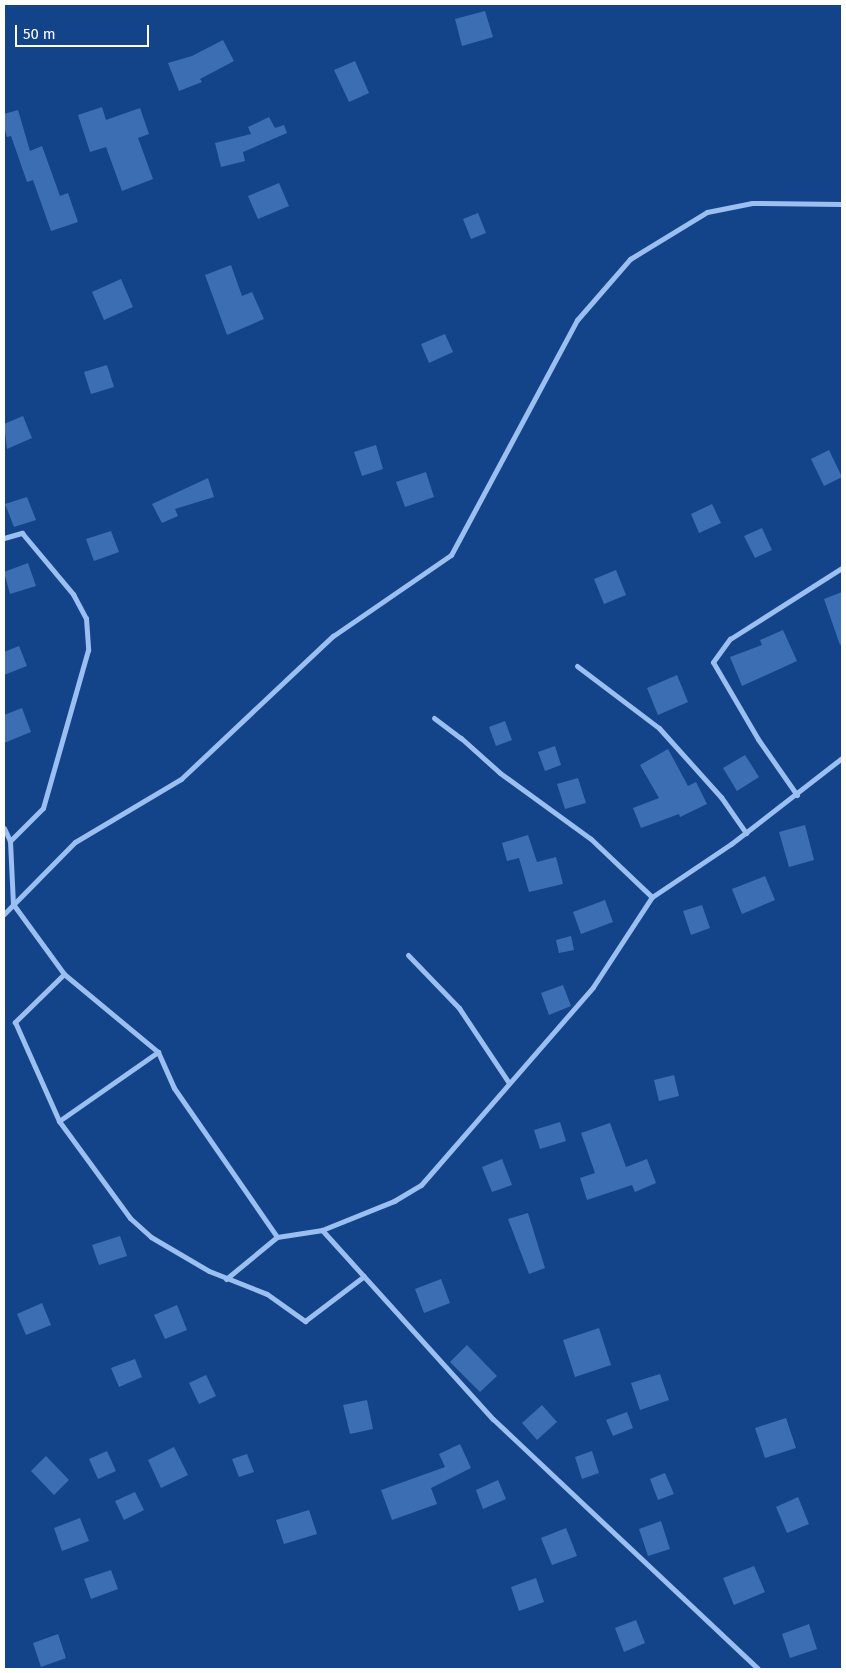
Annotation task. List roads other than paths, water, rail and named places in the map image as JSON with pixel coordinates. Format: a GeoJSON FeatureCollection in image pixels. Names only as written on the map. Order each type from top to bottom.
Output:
{"type":"FeatureCollection","features":[{"type":"Feature","properties":{"kind":"street"},"geometry":{"type":"LineString","coordinates":[[4,914],[75,842],[181,779],[333,636],[451,555],[577,320],[630,259],[707,212],[752,203],[842,204]]}},
{"type":"Feature","properties":{"kind":"street"},"geometry":{"type":"LineString","coordinates":[[4,538],[22,533],[73,594],[86,618],[88,650],[43,808],[10,841]]}},
{"type":"Feature","properties":{"kind":"street"},"geometry":{"type":"LineString","coordinates":[[797,795],[758,739],[713,662],[730,640],[842,568]]}},
{"type":"Feature","properties":{"kind":"street"},"geometry":{"type":"LineString","coordinates":[[577,666],[660,728],[721,796],[746,833]]}},
{"type":"Feature","properties":{"kind":"street"},"geometry":{"type":"LineString","coordinates":[[434,718],[461,738],[500,773],[591,839],[652,897]]}},
{"type":"Feature","properties":{"kind":"street"},"geometry":{"type":"LineString","coordinates":[[226,1279],[277,1236],[322,1230],[394,1201],[421,1185],[593,987],[652,897],[746,833],[842,758]]}},
{"type":"Feature","properties":{"kind":"street"},"geometry":{"type":"LineString","coordinates":[[4,828],[10,841],[13,904],[64,974],[158,1052],[174,1088],[277,1236]]}},
{"type":"Feature","properties":{"kind":"street"},"geometry":{"type":"LineString","coordinates":[[408,955],[459,1008],[509,1083]]}},
{"type":"Feature","properties":{"kind":"street"},"geometry":{"type":"LineString","coordinates":[[64,974],[15,1022],[59,1121],[130,1218],[151,1237],[226,1279],[267,1294],[305,1320],[364,1276]]}},
{"type":"Feature","properties":{"kind":"street"},"geometry":{"type":"LineString","coordinates":[[59,1121],[158,1052]]}},
{"type":"Feature","properties":{"kind":"street"},"geometry":{"type":"LineString","coordinates":[[322,1230],[493,1419],[758,1669]]}}]}
